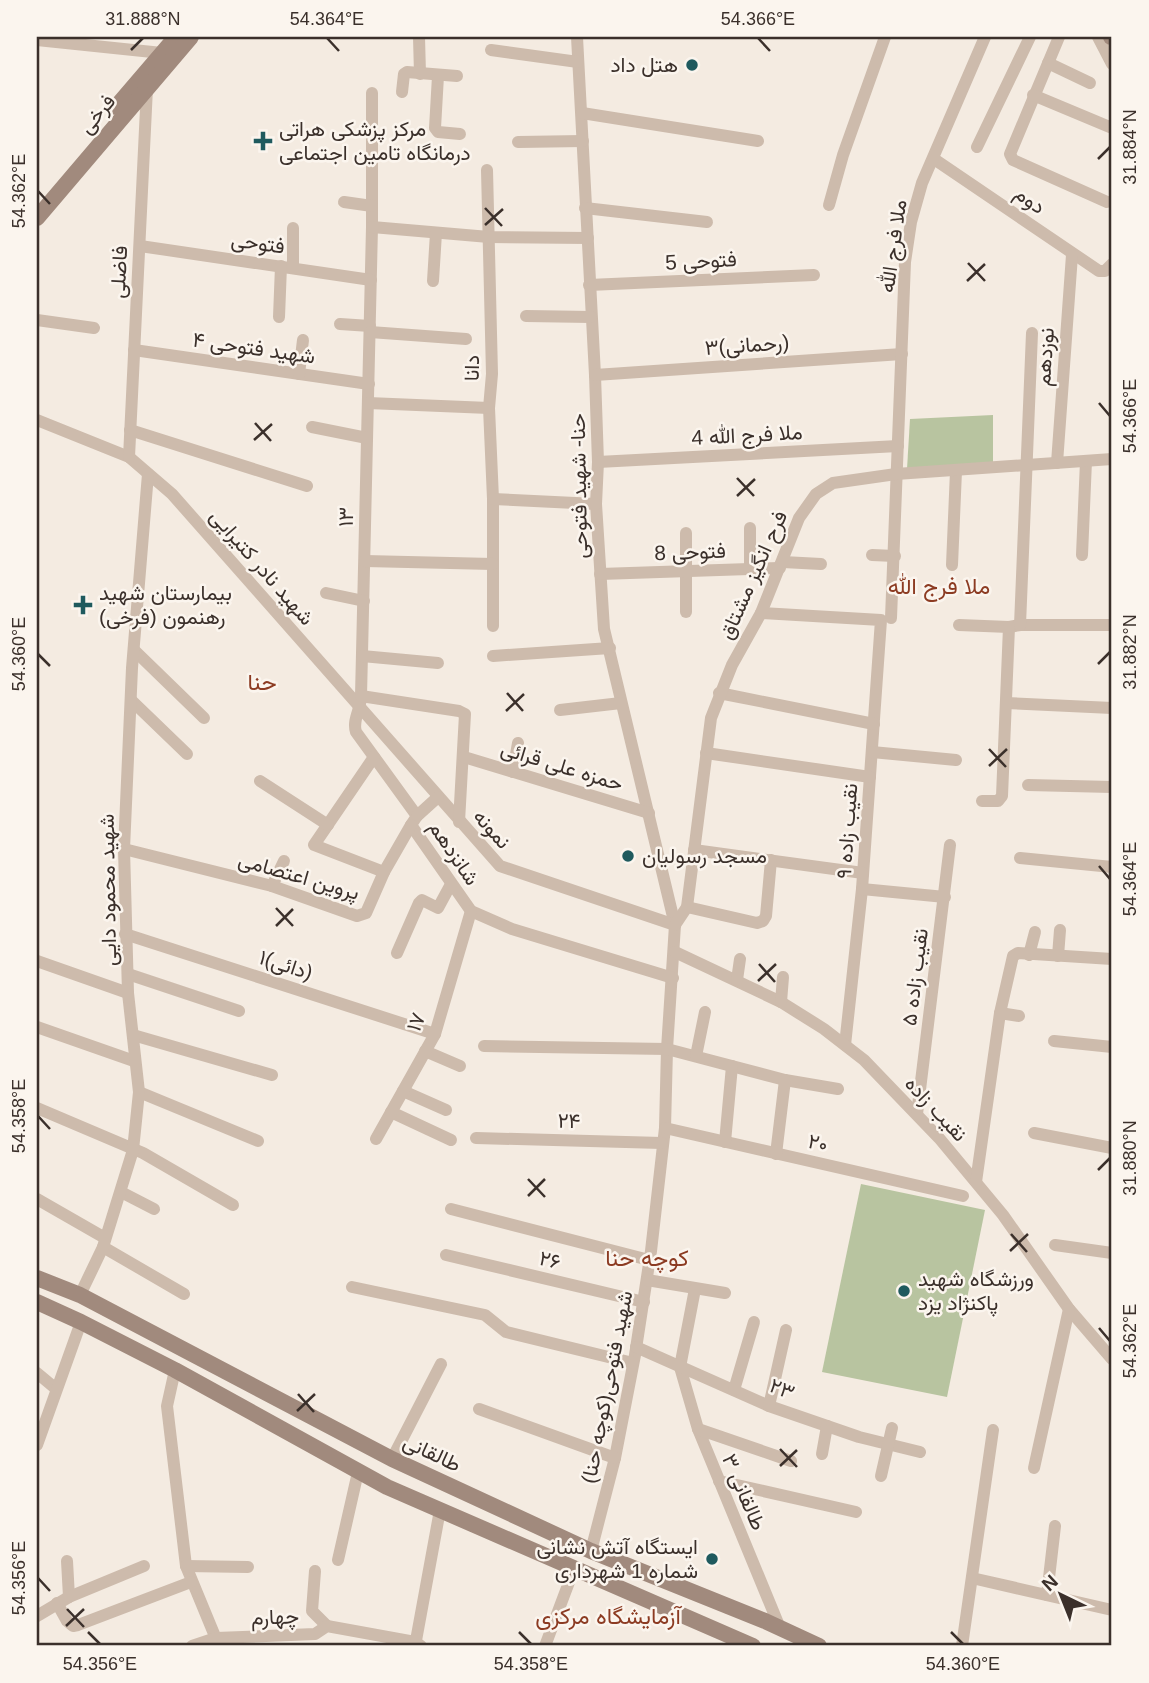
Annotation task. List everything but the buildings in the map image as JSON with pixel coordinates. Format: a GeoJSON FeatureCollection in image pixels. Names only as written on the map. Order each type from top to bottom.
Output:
{"type":"FeatureCollection","features":[{"type":"Feature","properties":{"kind":"main road","name":"فرخی"},"geometry":{"type":"LineString","coordinates":[[37,202],[176,37]]}},
{"type":"Feature","properties":{"kind":"main road","name":"فرخی"},"geometry":{"type":"LineString","coordinates":[[37,218],[191,37]]}},
{"type":"Feature","properties":{"kind":"main road","name":"طالقانی"},"geometry":{"type":"LineString","coordinates":[[37,1278],[80,1295],[392,1459],[591,1551],[819,1646]]}},
{"type":"Feature","properties":{"kind":"main road"},"geometry":{"type":"LineString","coordinates":[[37,1302],[175,1370],[358,1472],[750,1646]]}},
{"type":"Feature","properties":{"kind":"street"},"geometry":{"type":"LineString","coordinates":[[419,37],[420,74]]}},
{"type":"Feature","properties":{"kind":"street","name":"حنا- شهید فتوحی"},"geometry":{"type":"LineString","coordinates":[[577,37],[595,374],[598,462],[596,504],[604,629],[675,925],[675,952]]}},
{"type":"Feature","properties":{"kind":"street"},"geometry":{"type":"LineString","coordinates":[[829,205],[843,155],[885,37]]}},
{"type":"Feature","properties":{"kind":"street","name":"ملا فرج الله"},"geometry":{"type":"LineString","coordinates":[[895,556],[905,262],[911,222],[922,183],[985,37]]}},
{"type":"Feature","properties":{"kind":"street"},"geometry":{"type":"LineString","coordinates":[[977,147],[1030,37]]}},
{"type":"Feature","properties":{"kind":"street"},"geometry":{"type":"LineString","coordinates":[[1059,37],[1010,154],[1013,160],[1107,202]]}},
{"type":"Feature","properties":{"kind":"street"},"geometry":{"type":"LineString","coordinates":[[1098,37],[1112,64]]}},
{"type":"Feature","properties":{"kind":"street"},"geometry":{"type":"LineString","coordinates":[[37,38],[120,43],[162,52]]}},
{"type":"Feature","properties":{"kind":"street"},"geometry":{"type":"LineString","coordinates":[[491,50],[578,62]]}},
{"type":"Feature","properties":{"kind":"street"},"geometry":{"type":"LineString","coordinates":[[1048,62],[1090,83]]}},
{"type":"Feature","properties":{"kind":"street"},"geometry":{"type":"LineString","coordinates":[[402,92],[404,74],[457,76]]}},
{"type":"Feature","properties":{"kind":"street"},"geometry":{"type":"LineString","coordinates":[[438,76],[436,131],[460,134]]}},
{"type":"Feature","properties":{"kind":"street","name":"فاضلی"},"geometry":{"type":"LineString","coordinates":[[129,457],[147,88]]}},
{"type":"Feature","properties":{"kind":"street","name":"۱۳"},"geometry":{"type":"LineString","coordinates":[[361,709],[373,227],[372,93]]}},
{"type":"Feature","properties":{"kind":"street"},"geometry":{"type":"LineString","coordinates":[[1033,95],[1112,128]]}},
{"type":"Feature","properties":{"kind":"street"},"geometry":{"type":"LineString","coordinates":[[582,113],[758,141]]}},
{"type":"Feature","properties":{"kind":"street"},"geometry":{"type":"LineString","coordinates":[[518,142],[583,141]]}},
{"type":"Feature","properties":{"kind":"street","name":"دوم"},"geometry":{"type":"LineString","coordinates":[[934,159],[986,192],[1072,255],[1099,271],[1109,268]]}},
{"type":"Feature","properties":{"kind":"street","name":"دانا"},"geometry":{"type":"LineString","coordinates":[[487,170],[492,374],[489,408],[493,499],[493,626]]}},
{"type":"Feature","properties":{"kind":"street"},"geometry":{"type":"LineString","coordinates":[[344,202],[372,205]]}},
{"type":"Feature","properties":{"kind":"street"},"geometry":{"type":"LineString","coordinates":[[586,208],[707,222]]}},
{"type":"Feature","properties":{"kind":"street"},"geometry":{"type":"LineString","coordinates":[[373,227],[489,237],[587,238]]}},
{"type":"Feature","properties":{"kind":"street"},"geometry":{"type":"LineString","coordinates":[[279,317],[293,228]]}},
{"type":"Feature","properties":{"kind":"street"},"geometry":{"type":"LineString","coordinates":[[433,281],[436,233]]}},
{"type":"Feature","properties":{"kind":"street","name":"فتوحی"},"geometry":{"type":"LineString","coordinates":[[140,246],[371,280]]}},
{"type":"Feature","properties":{"kind":"street","name":"نوزدهم"},"geometry":{"type":"LineString","coordinates":[[1057,463],[1072,255]]}},
{"type":"Feature","properties":{"kind":"street","name":"فتوحی 5"},"geometry":{"type":"LineString","coordinates":[[589,285],[814,275]]}},
{"type":"Feature","properties":{"kind":"street"},"geometry":{"type":"LineString","coordinates":[[526,316],[591,317]]}},
{"type":"Feature","properties":{"kind":"street"},"geometry":{"type":"LineString","coordinates":[[37,320],[94,328]]}},
{"type":"Feature","properties":{"kind":"street"},"geometry":{"type":"LineString","coordinates":[[340,324],[466,339]]}},
{"type":"Feature","properties":{"kind":"street"},"geometry":{"type":"LineString","coordinates":[[982,801],[998,801],[1002,796],[1032,333]]}},
{"type":"Feature","properties":{"kind":"street"},"geometry":{"type":"LineString","coordinates":[[299,374],[303,340]]}},
{"type":"Feature","properties":{"kind":"street","name":"شهید فتوحی ۴"},"geometry":{"type":"LineString","coordinates":[[134,351],[369,384]]}},
{"type":"Feature","properties":{"kind":"street","name":"۳(رحمانی)"},"geometry":{"type":"LineString","coordinates":[[595,374],[902,354]]}},
{"type":"Feature","properties":{"kind":"street"},"geometry":{"type":"LineString","coordinates":[[368,403],[489,408]]}},
{"type":"Feature","properties":{"kind":"street","name":"شهید نادر کتیرایی"},"geometry":{"type":"LineString","coordinates":[[37,420],[129,457],[172,494],[361,709]]}},
{"type":"Feature","properties":{"kind":"street"},"geometry":{"type":"LineString","coordinates":[[312,428],[367,438]]}},
{"type":"Feature","properties":{"kind":"street"},"geometry":{"type":"LineString","coordinates":[[130,430],[307,486]]}},
{"type":"Feature","properties":{"kind":"street","name":"4 ملا فرج الله"},"geometry":{"type":"LineString","coordinates":[[598,462],[898,446]]}},
{"type":"Feature","properties":{"kind":"street","name":"فرح انگیز مشتاق"},"geometry":{"type":"LineString","coordinates":[[675,925],[687,907],[710,718],[719,693],[761,613],[799,518],[816,494],[833,483],[896,474],[1112,459]]}},
{"type":"Feature","properties":{"kind":"street"},"geometry":{"type":"LineString","coordinates":[[1083,555],[1086,461]]}},
{"type":"Feature","properties":{"kind":"street"},"geometry":{"type":"LineString","coordinates":[[951,565],[956,471]]}},
{"type":"Feature","properties":{"kind":"street","name":"شهید محمود دایی"},"geometry":{"type":"LineString","coordinates":[[80,1295],[104,1242],[121,1192],[133,1150],[139,1093],[128,993],[124,849],[131,700],[148,474]]}},
{"type":"Feature","properties":{"kind":"street"},"geometry":{"type":"LineString","coordinates":[[493,499],[596,504]]}},
{"type":"Feature","properties":{"kind":"street"},"geometry":{"type":"LineString","coordinates":[[750,528],[750,569]]}},
{"type":"Feature","properties":{"kind":"street"},"geometry":{"type":"LineString","coordinates":[[686,533],[686,612]]}},
{"type":"Feature","properties":{"kind":"street"},"geometry":{"type":"LineString","coordinates":[[872,555],[895,556]]}},
{"type":"Feature","properties":{"kind":"street","name":"نقیب زاده ۹"},"geometry":{"type":"LineString","coordinates":[[845,1045],[862,889],[874,724],[895,556]]}},
{"type":"Feature","properties":{"kind":"street"},"geometry":{"type":"LineString","coordinates":[[365,561],[493,564]]}},
{"type":"Feature","properties":{"kind":"street","name":"فتوحی 8"},"geometry":{"type":"LineString","coordinates":[[600,574],[821,564]]}},
{"type":"Feature","properties":{"kind":"street"},"geometry":{"type":"LineString","coordinates":[[326,593],[364,601]]}},
{"type":"Feature","properties":{"kind":"street"},"geometry":{"type":"LineString","coordinates":[[761,613],[886,619]]}},
{"type":"Feature","properties":{"kind":"street"},"geometry":{"type":"LineString","coordinates":[[959,625],[1112,625]]}},
{"type":"Feature","properties":{"kind":"street"},"geometry":{"type":"LineString","coordinates":[[493,656],[610,648]]}},
{"type":"Feature","properties":{"kind":"street"},"geometry":{"type":"LineString","coordinates":[[135,651],[204,718]]}},
{"type":"Feature","properties":{"kind":"street"},"geometry":{"type":"LineString","coordinates":[[362,656],[438,663]]}},
{"type":"Feature","properties":{"kind":"street"},"geometry":{"type":"LineString","coordinates":[[719,693],[874,724]]}},
{"type":"Feature","properties":{"kind":"street"},"geometry":{"type":"LineString","coordinates":[[361,696],[465,714],[459,822]]}},
{"type":"Feature","properties":{"kind":"street"},"geometry":{"type":"LineString","coordinates":[[131,700],[187,754]]}},
{"type":"Feature","properties":{"kind":"street"},"geometry":{"type":"LineString","coordinates":[[560,710],[621,703]]}},
{"type":"Feature","properties":{"kind":"street"},"geometry":{"type":"LineString","coordinates":[[1006,703],[1112,708]]}},
{"type":"Feature","properties":{"kind":"street","name":"شانزدهم"},"geometry":{"type":"LineString","coordinates":[[361,709],[354,726],[451,884],[471,911],[512,929],[673,978]]}},
{"type":"Feature","properties":{"kind":"street","name":"نمونه"},"geometry":{"type":"LineString","coordinates":[[361,709],[459,822],[504,869],[675,925]]}},
{"type":"Feature","properties":{"kind":"street"},"geometry":{"type":"LineString","coordinates":[[513,772],[518,743]]}},
{"type":"Feature","properties":{"kind":"street"},"geometry":{"type":"LineString","coordinates":[[872,752],[956,760]]}},
{"type":"Feature","properties":{"kind":"street"},"geometry":{"type":"LineString","coordinates":[[706,753],[870,778]]}},
{"type":"Feature","properties":{"kind":"street"},"geometry":{"type":"LineString","coordinates":[[374,757],[314,845],[384,872]]}},
{"type":"Feature","properties":{"kind":"street","name":"حمزه علی قرائی"},"geometry":{"type":"LineString","coordinates":[[464,757],[649,813]]}},
{"type":"Feature","properties":{"kind":"street"},"geometry":{"type":"LineString","coordinates":[[260,781],[328,825]]}},
{"type":"Feature","properties":{"kind":"street"},"geometry":{"type":"LineString","coordinates":[[1028,785],[1112,787]]}},
{"type":"Feature","properties":{"kind":"street","name":"پروین اعتصامی"},"geometry":{"type":"LineString","coordinates":[[124,849],[272,886],[357,916],[366,913],[384,872],[414,821],[438,797]]}},
{"type":"Feature","properties":{"kind":"street","name":"نقیب زاده ۵"},"geometry":{"type":"LineString","coordinates":[[917,1114],[950,845]]}},
{"type":"Feature","properties":{"kind":"street"},"geometry":{"type":"LineString","coordinates":[[694,850],[863,873]]}},
{"type":"Feature","properties":{"kind":"street"},"geometry":{"type":"LineString","coordinates":[[1020,858],[1112,867]]}},
{"type":"Feature","properties":{"kind":"street"},"geometry":{"type":"LineString","coordinates":[[272,886],[284,860]]}},
{"type":"Feature","properties":{"kind":"street"},"geometry":{"type":"LineString","coordinates":[[687,907],[757,923],[763,921],[766,916],[771,860]]}},
{"type":"Feature","properties":{"kind":"street"},"geometry":{"type":"LineString","coordinates":[[397,953],[419,903],[422,901],[438,908],[451,884]]}},
{"type":"Feature","properties":{"kind":"street"},"geometry":{"type":"LineString","coordinates":[[862,889],[945,897]]}},
{"type":"Feature","properties":{"kind":"street","name":"۱۷"},"geometry":{"type":"LineString","coordinates":[[376,1139],[435,1034],[471,911]]}},
{"type":"Feature","properties":{"kind":"street"},"geometry":{"type":"LineString","coordinates":[[1058,956],[1060,930]]}},
{"type":"Feature","properties":{"kind":"street"},"geometry":{"type":"LineString","coordinates":[[1029,955],[1035,932]]}},
{"type":"Feature","properties":{"kind":"street","name":"۱(دائی)"},"geometry":{"type":"LineString","coordinates":[[125,934],[435,1034]]}},
{"type":"Feature","properties":{"kind":"street","name":"نقیب زاده"},"geometry":{"type":"LineString","coordinates":[[675,952],[780,1003],[824,1029],[863,1060],[917,1114],[976,1182],[1003,1215],[1069,1309],[1112,1357]]}},
{"type":"Feature","properties":{"kind":"street","name":"(کوچه حنا)شهید فتوحی"},"geometry":{"type":"LineString","coordinates":[[591,1551],[615,1458],[644,1302],[665,1128],[667,1049],[675,952]]}},
{"type":"Feature","properties":{"kind":"street"},"geometry":{"type":"LineString","coordinates":[[976,1182],[1000,1013],[1013,956],[1018,953],[1112,959]]}},
{"type":"Feature","properties":{"kind":"street"},"geometry":{"type":"LineString","coordinates":[[737,980],[740,959]]}},
{"type":"Feature","properties":{"kind":"street"},"geometry":{"type":"LineString","coordinates":[[37,961],[128,993]]}},
{"type":"Feature","properties":{"kind":"street"},"geometry":{"type":"LineString","coordinates":[[128,974],[239,1011]]}},
{"type":"Feature","properties":{"kind":"street"},"geometry":{"type":"LineString","coordinates":[[780,1003],[783,977]]}},
{"type":"Feature","properties":{"kind":"street"},"geometry":{"type":"LineString","coordinates":[[696,1056],[705,1012]]}},
{"type":"Feature","properties":{"kind":"street"},"geometry":{"type":"LineString","coordinates":[[1000,1013],[1019,1016]]}},
{"type":"Feature","properties":{"kind":"street"},"geometry":{"type":"LineString","coordinates":[[37,1027],[134,1062]]}},
{"type":"Feature","properties":{"kind":"street"},"geometry":{"type":"LineString","coordinates":[[133,1035],[272,1075]]}},
{"type":"Feature","properties":{"kind":"street"},"geometry":{"type":"LineString","coordinates":[[1054,1041],[1112,1047]]}},
{"type":"Feature","properties":{"kind":"street"},"geometry":{"type":"LineString","coordinates":[[484,1046],[667,1049],[785,1080],[838,1089]]}},
{"type":"Feature","properties":{"kind":"street"},"geometry":{"type":"LineString","coordinates":[[425,1051],[460,1066]]}},
{"type":"Feature","properties":{"kind":"street"},"geometry":{"type":"LineString","coordinates":[[725,1142],[732,1066]]}},
{"type":"Feature","properties":{"kind":"street"},"geometry":{"type":"LineString","coordinates":[[776,1154],[785,1080]]}},
{"type":"Feature","properties":{"kind":"street"},"geometry":{"type":"LineString","coordinates":[[403,1091],[446,1110]]}},
{"type":"Feature","properties":{"kind":"street"},"geometry":{"type":"LineString","coordinates":[[139,1093],[258,1141]]}},
{"type":"Feature","properties":{"kind":"street"},"geometry":{"type":"LineString","coordinates":[[37,1108],[153,1158],[233,1205]]}},
{"type":"Feature","properties":{"kind":"street"},"geometry":{"type":"LineString","coordinates":[[391,1111],[451,1140]]}},
{"type":"Feature","properties":{"kind":"street","name":"۲۰"},"geometry":{"type":"LineString","coordinates":[[665,1128],[963,1196]]}},
{"type":"Feature","properties":{"kind":"street"},"geometry":{"type":"LineString","coordinates":[[1034,1133],[1112,1148]]}},
{"type":"Feature","properties":{"kind":"street","name":"۲۴"},"geometry":{"type":"LineString","coordinates":[[476,1138],[662,1143]]}},
{"type":"Feature","properties":{"kind":"street"},"geometry":{"type":"LineString","coordinates":[[121,1192],[154,1209]]}},
{"type":"Feature","properties":{"kind":"street"},"geometry":{"type":"LineString","coordinates":[[37,1199],[184,1294]]}},
{"type":"Feature","properties":{"kind":"street"},"geometry":{"type":"LineString","coordinates":[[451,1209],[649,1260]]}},
{"type":"Feature","properties":{"kind":"street"},"geometry":{"type":"LineString","coordinates":[[1055,1245],[1112,1253]]}},
{"type":"Feature","properties":{"kind":"street","name":"۲۶"},"geometry":{"type":"LineString","coordinates":[[446,1255],[644,1302]]}},
{"type":"Feature","properties":{"kind":"street"},"geometry":{"type":"LineString","coordinates":[[647,1280],[724,1293]]}},
{"type":"Feature","properties":{"kind":"street"},"geometry":{"type":"LineString","coordinates":[[352,1287],[485,1315],[506,1332],[634,1363]]}},
{"type":"Feature","properties":{"kind":"street"},"geometry":{"type":"LineString","coordinates":[[680,1367],[695,1289]]}},
{"type":"Feature","properties":{"kind":"street"},"geometry":{"type":"LineString","coordinates":[[1034,1468],[1069,1309]]}},
{"type":"Feature","properties":{"kind":"street"},"geometry":{"type":"LineString","coordinates":[[37,1442],[81,1322]]}},
{"type":"Feature","properties":{"kind":"street"},"geometry":{"type":"LineString","coordinates":[[734,1391],[754,1322]]}},
{"type":"Feature","properties":{"kind":"street"},"geometry":{"type":"LineString","coordinates":[[769,1406],[786,1331]]}},
{"type":"Feature","properties":{"kind":"street","name":"۲۳"},"geometry":{"type":"LineString","coordinates":[[636,1347],[769,1406],[827,1426],[920,1452]]}},
{"type":"Feature","properties":{"kind":"street"},"geometry":{"type":"LineString","coordinates":[[392,1459],[441,1364]]}},
{"type":"Feature","properties":{"kind":"street","name":"طالقانی ۳"},"geometry":{"type":"LineString","coordinates":[[680,1367],[698,1429],[780,1628]]}},
{"type":"Feature","properties":{"kind":"street"},"geometry":{"type":"LineString","coordinates":[[175,1370],[167,1406],[186,1566],[217,1642],[192,1646]]}},
{"type":"Feature","properties":{"kind":"street"},"geometry":{"type":"LineString","coordinates":[[37,1373],[55,1388]]}},
{"type":"Feature","properties":{"kind":"street"},"geometry":{"type":"LineString","coordinates":[[479,1409],[615,1458]]}},
{"type":"Feature","properties":{"kind":"street"},"geometry":{"type":"LineString","coordinates":[[822,1454],[827,1426]]}},
{"type":"Feature","properties":{"kind":"street"},"geometry":{"type":"LineString","coordinates":[[881,1476],[892,1428]]}},
{"type":"Feature","properties":{"kind":"street"},"geometry":{"type":"LineString","coordinates":[[698,1429],[791,1461]]}},
{"type":"Feature","properties":{"kind":"street"},"geometry":{"type":"LineString","coordinates":[[962,1646],[993,1430]]}},
{"type":"Feature","properties":{"kind":"street"},"geometry":{"type":"LineString","coordinates":[[338,1560],[358,1472]]}},
{"type":"Feature","properties":{"kind":"street"},"geometry":{"type":"LineString","coordinates":[[719,1481],[856,1512]]}},
{"type":"Feature","properties":{"kind":"street"},"geometry":{"type":"LineString","coordinates":[[417,1645],[440,1510]]}},
{"type":"Feature","properties":{"kind":"street"},"geometry":{"type":"LineString","coordinates":[[1047,1595],[1055,1526]]}},
{"type":"Feature","properties":{"kind":"street"},"geometry":{"type":"LineString","coordinates":[[67,1561],[63,1600],[67,1622],[73,1626],[191,1582]]}},
{"type":"Feature","properties":{"kind":"street"},"geometry":{"type":"LineString","coordinates":[[37,1616],[63,1600],[144,1566]]}},
{"type":"Feature","properties":{"kind":"street"},"geometry":{"type":"LineString","coordinates":[[186,1566],[248,1567]]}},
{"type":"Feature","properties":{"kind":"street"},"geometry":{"type":"LineString","coordinates":[[545,1646],[574,1569]]}},
{"type":"Feature","properties":{"kind":"street"},"geometry":{"type":"LineString","coordinates":[[315,1571],[312,1611],[327,1626]]}},
{"type":"Feature","properties":{"kind":"street"},"geometry":{"type":"LineString","coordinates":[[972,1578],[1112,1610]]}},
{"type":"Feature","properties":{"kind":"street","name":"چهارم"},"geometry":{"type":"LineString","coordinates":[[217,1642],[313,1640],[327,1626],[417,1645]]}},
{"type":"Feature","properties":{"kind":"green space"},"geometry":{"type":"Polygon","coordinates":[[[993,415],[993,464],[907,469],[910,419],[993,415]]]}},
{"type":"Feature","properties":{"kind":"green space","name":"ورزشگاه شهید پاکنژاد یزد"},"geometry":{"type":"Polygon","coordinates":[[[861,1184],[985,1210],[947,1397],[822,1372],[861,1184]]]}},
{"type":"Feature","properties":{"kind":"place","name":"هتل داد"},"geometry":{"type":"Point","coordinates":[692,65]}},
{"type":"Feature","properties":{"kind":"place","name":"مرکز پزشکی هراتی درمانگاه تامین اجتماعی"},"geometry":{"type":"Point","coordinates":[263,141]}},
{"type":"Feature","properties":{"kind":"place","name":"بیمارستان شهید رهنمون (فرخی)"},"geometry":{"type":"Point","coordinates":[83,605]}},
{"type":"Feature","properties":{"kind":"place","name":"مسجد رسولیان"},"geometry":{"type":"Point","coordinates":[628,856]}},
{"type":"Feature","properties":{"kind":"place","name":"ورزشگاه شهید پاکنژاد یزد"},"geometry":{"type":"Point","coordinates":[904,1291]}},
{"type":"Feature","properties":{"kind":"place","name":"ایستگاه آتش نشانی شماره 1 شهرداری"},"geometry":{"type":"Point","coordinates":[712,1559]}},
{"type":"Feature","properties":{"kind":"district","name":"ملا فرج الله"},"geometry":{"type":"Point","coordinates":[939,586]}},
{"type":"Feature","properties":{"kind":"district","name":"حنا"},"geometry":{"type":"Point","coordinates":[262,682]}},
{"type":"Feature","properties":{"kind":"district","name":"کوچه حنا"},"geometry":{"type":"Point","coordinates":[647,1258]}},
{"type":"Feature","properties":{"kind":"district","name":"آزمایشگاه مرکزی"},"geometry":{"type":"Point","coordinates":[608,1616]}}]}
